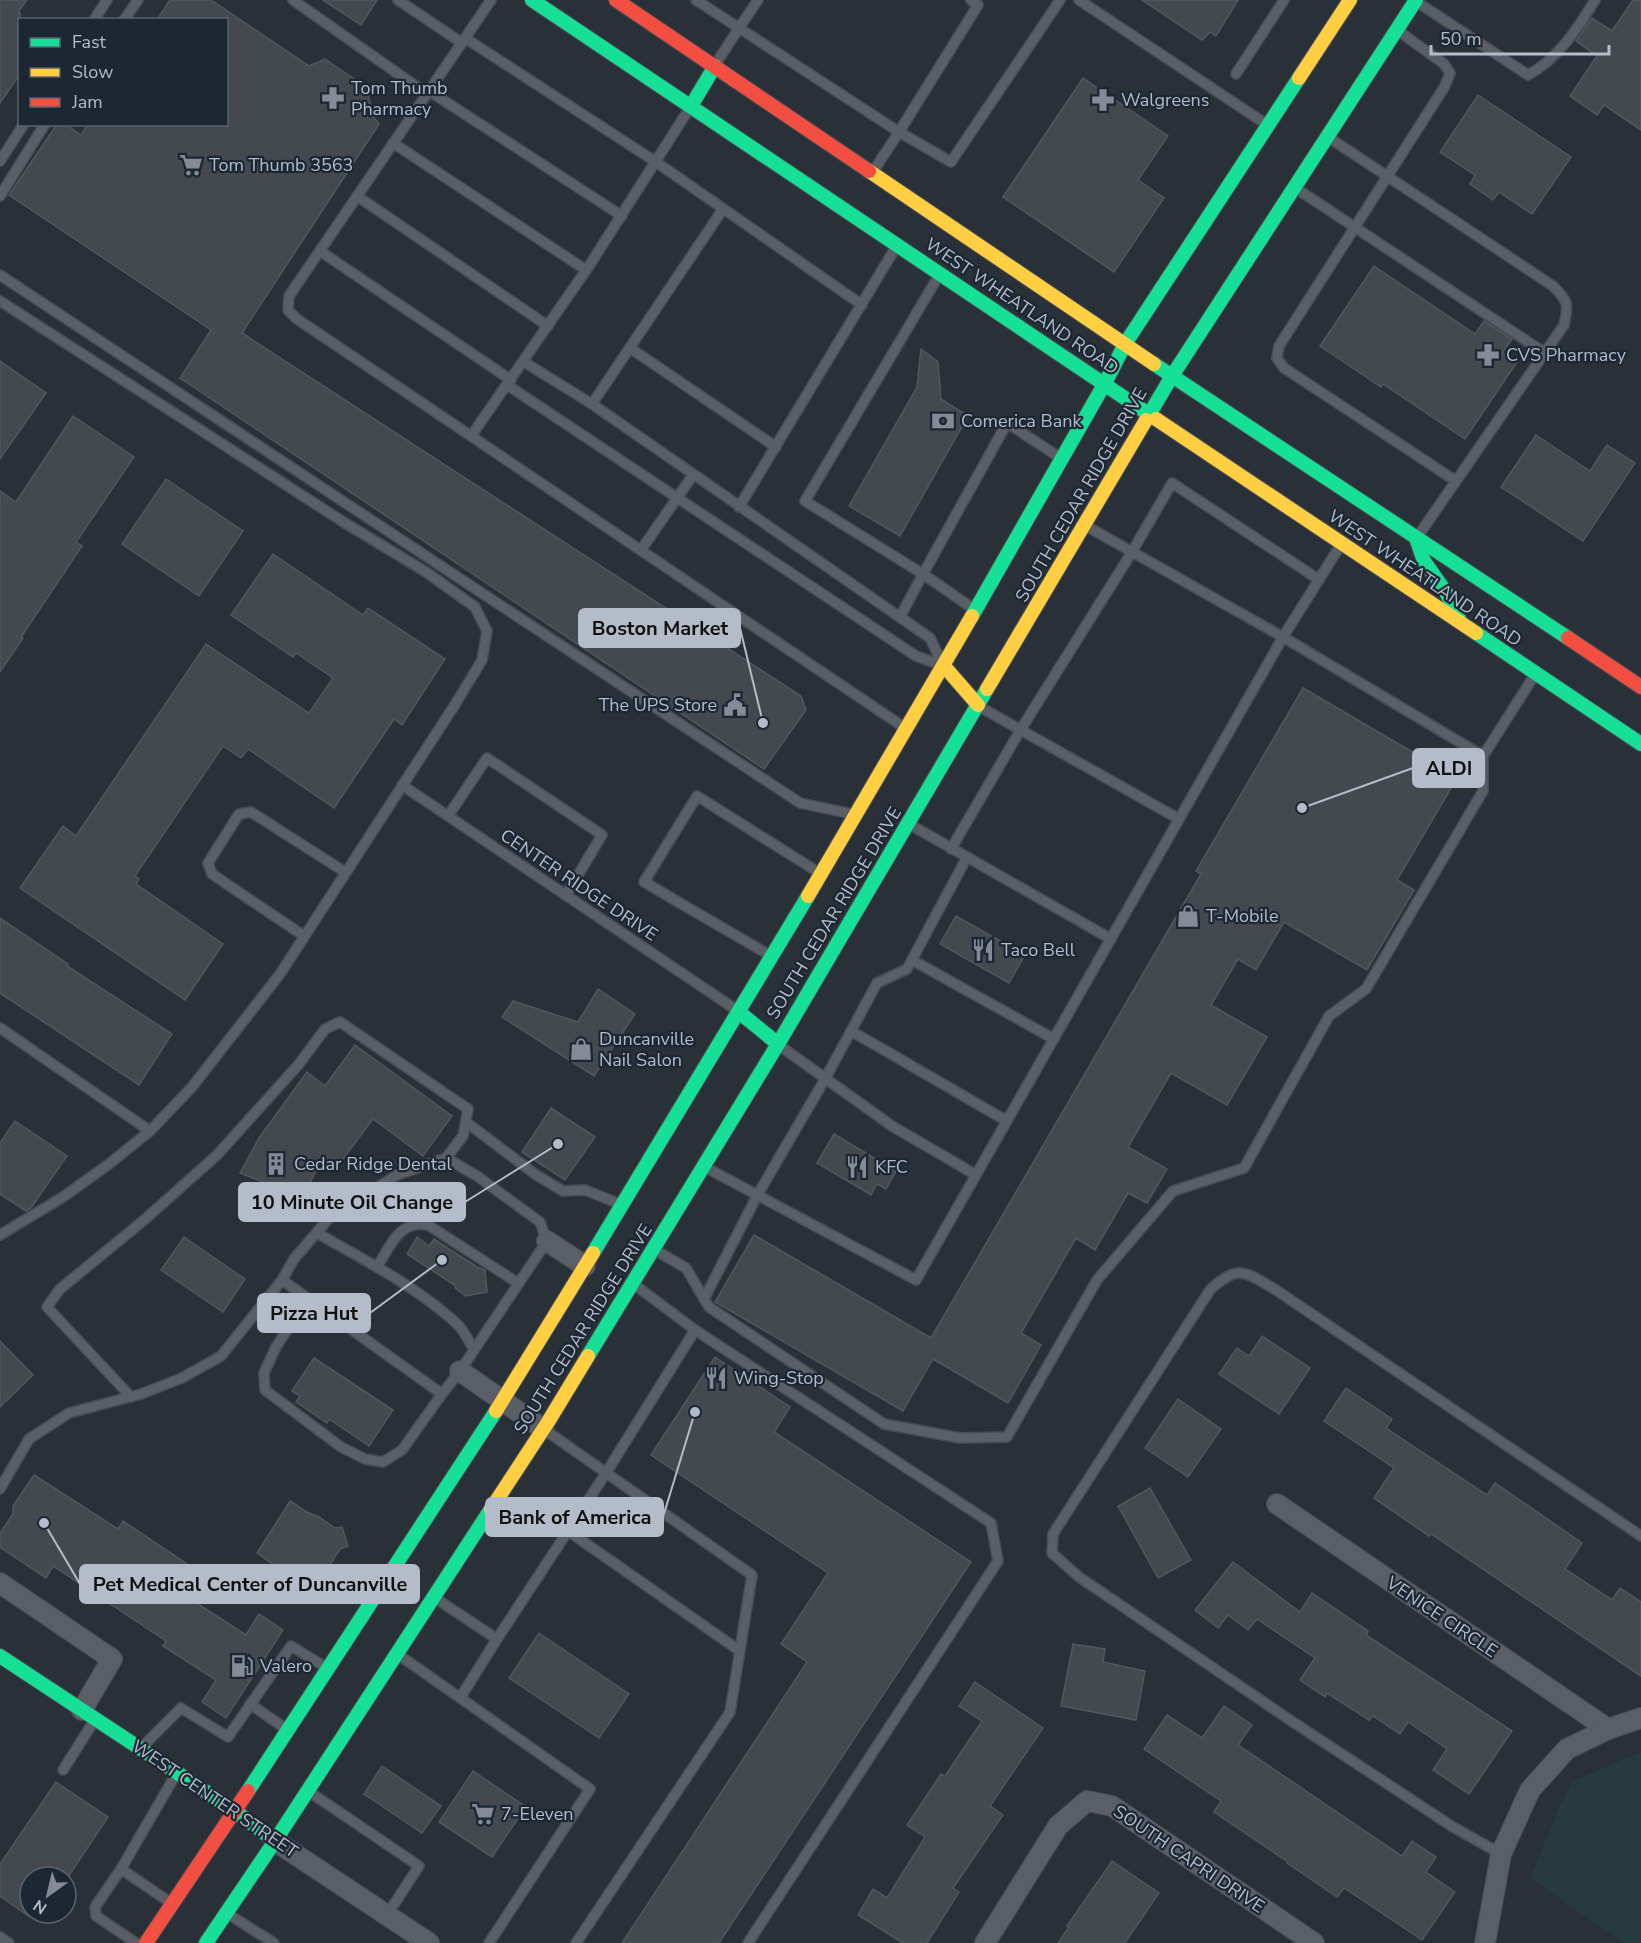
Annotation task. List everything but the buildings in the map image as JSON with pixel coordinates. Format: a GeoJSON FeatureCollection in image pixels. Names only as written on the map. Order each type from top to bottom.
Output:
{"type":"FeatureCollection","features":[{"type":"Feature","properties":{"kind":"main road","name":"WEST WHEATLAND ROAD"},"geometry":{"type":"LineString","coordinates":[[532,0],[1641,744]]}},
{"type":"Feature","properties":{"kind":"main road","name":"WEST WHEATLAND ROAD"},"geometry":{"type":"LineString","coordinates":[[616,0],[1125,344],[1641,687]]}},
{"type":"Feature","properties":{"kind":"main road","name":"SOUTH CEDAR RIDGE DRIVE"},"geometry":{"type":"LineString","coordinates":[[146,1943],[502,1402],[739,1012],[905,728],[944,666],[1125,344],[1350,0]]}},
{"type":"Feature","properties":{"kind":"main road"},"geometry":{"type":"LineString","coordinates":[[1397,0],[1414,3]]}},
{"type":"Feature","properties":{"kind":"main road","name":"SOUTH CEDAR RIDGE DRIVE"},"geometry":{"type":"LineString","coordinates":[[206,1943],[543,1429],[778,1044],[1172,375],[1414,3]]}},
{"type":"Feature","properties":{"kind":"main road"},"geometry":{"type":"LineString","coordinates":[[691,106],[715,66]]}},
{"type":"Feature","properties":{"kind":"main road"},"geometry":{"type":"LineString","coordinates":[[1416,538],[1420,554],[1445,591],[1462,624]]}},
{"type":"Feature","properties":{"kind":"main road"},"geometry":{"type":"LineString","coordinates":[[944,666],[978,705]]}},
{"type":"Feature","properties":{"kind":"main road"},"geometry":{"type":"LineString","coordinates":[[739,1012],[778,1044]]}},
{"type":"Feature","properties":{"kind":"main road","name":"WEST CENTER STREET"},"geometry":{"type":"LineString","coordinates":[[0,1656],[235,1811],[275,1841]]}},
{"type":"Feature","properties":{"kind":"street"},"geometry":{"type":"LineString","coordinates":[[547,1241],[585,1266]]}},
{"type":"Feature","properties":{"kind":"street"},"geometry":{"type":"LineString","coordinates":[[460,1371],[543,1429]]}},
{"type":"Feature","properties":{"kind":"street","name":"VENICE CIRCLE"},"geometry":{"type":"LineString","coordinates":[[1277,1504],[1608,1729]]}},
{"type":"Feature","properties":{"kind":"street"},"geometry":{"type":"LineString","coordinates":[[0,1583],[112,1659],[89,1715]]}},
{"type":"Feature","properties":{"kind":"street"},"geometry":{"type":"LineString","coordinates":[[1485,1943],[1501,1854],[1530,1790],[1568,1749],[1608,1729],[1641,1718]]}},
{"type":"Feature","properties":{"kind":"street","name":"SOUTH CAPRI DRIVE"},"geometry":{"type":"LineString","coordinates":[[985,1943],[1058,1826],[1087,1801],[1112,1806],[1314,1943]]}},
{"type":"Feature","properties":{"kind":"street","name":"WEST CENTER STREET"},"geometry":{"type":"LineString","coordinates":[[275,1841],[429,1943]]}},
{"type":"Feature","properties":{"kind":"lane"},"geometry":{"type":"LineString","coordinates":[[95,18],[107,0]]}},
{"type":"Feature","properties":{"kind":"lane"},"geometry":{"type":"LineString","coordinates":[[125,18],[138,0]]}},
{"type":"Feature","properties":{"kind":"lane"},"geometry":{"type":"LineString","coordinates":[[293,0],[428,92],[622,216]]}},
{"type":"Feature","properties":{"kind":"lane"},"geometry":{"type":"LineString","coordinates":[[398,0],[656,162],[862,305]]}},
{"type":"Feature","properties":{"kind":"lane"},"geometry":{"type":"LineString","coordinates":[[491,0],[289,296],[288,310],[297,319],[905,728]]}},
{"type":"Feature","properties":{"kind":"lane"},"geometry":{"type":"LineString","coordinates":[[696,0],[899,132],[951,162],[1060,0]]}},
{"type":"Feature","properties":{"kind":"lane"},"geometry":{"type":"LineString","coordinates":[[715,66],[758,0]]}},
{"type":"Feature","properties":{"kind":"lane"},"geometry":{"type":"LineString","coordinates":[[872,172],[978,5],[971,0]]}},
{"type":"Feature","properties":{"kind":"lane"},"geometry":{"type":"LineString","coordinates":[[1079,0],[1268,125]]}},
{"type":"Feature","properties":{"kind":"lane"},"geometry":{"type":"LineString","coordinates":[[1236,74],[1284,0]]}},
{"type":"Feature","properties":{"kind":"lane"},"geometry":{"type":"LineString","coordinates":[[1414,3],[1528,75],[1542,68],[1576,30],[1595,0]]}},
{"type":"Feature","properties":{"kind":"lane"},"geometry":{"type":"LineString","coordinates":[[1396,30],[1444,64],[1450,73],[1445,86],[1279,346],[1277,358],[1284,368],[1456,481]]}},
{"type":"Feature","properties":{"kind":"lane"},"geometry":{"type":"LineString","coordinates":[[471,436],[524,362],[622,216],[691,106]]}},
{"type":"Feature","properties":{"kind":"lane"},"geometry":{"type":"LineString","coordinates":[[0,161],[23,126]]}},
{"type":"Feature","properties":{"kind":"lane"},"geometry":{"type":"LineString","coordinates":[[0,196],[44,126]]}},
{"type":"Feature","properties":{"kind":"lane"},"geometry":{"type":"LineString","coordinates":[[1327,136],[1553,286],[1565,298],[1568,309],[1564,325],[1416,538]]}},
{"type":"Feature","properties":{"kind":"lane"},"geometry":{"type":"LineString","coordinates":[[393,143],[586,270]]}},
{"type":"Feature","properties":{"kind":"lane"},"geometry":{"type":"LineString","coordinates":[[1294,187],[1545,353]]}},
{"type":"Feature","properties":{"kind":"lane"},"geometry":{"type":"LineString","coordinates":[[357,196],[548,326]]}},
{"type":"Feature","properties":{"kind":"lane"},"geometry":{"type":"LineString","coordinates":[[592,404],[723,209]]}},
{"type":"Feature","properties":{"kind":"lane"},"geometry":{"type":"LineString","coordinates":[[739,507],[897,244]]}},
{"type":"Feature","properties":{"kind":"lane"},"geometry":{"type":"LineString","coordinates":[[320,251],[678,498],[916,656],[944,666]]}},
{"type":"Feature","properties":{"kind":"lane"},"geometry":{"type":"LineString","coordinates":[[940,273],[805,501],[923,574],[976,610]]}},
{"type":"Feature","properties":{"kind":"lane"},"geometry":{"type":"LineString","coordinates":[[0,275],[800,803],[854,815]]}},
{"type":"Feature","properties":{"kind":"lane"},"geometry":{"type":"LineString","coordinates":[[0,301],[345,523],[426,572],[475,606],[487,631],[482,660],[456,703],[280,974],[235,1034],[192,1087],[150,1131],[63,1197],[0,1235]]}},
{"type":"Feature","properties":{"kind":"lane"},"geometry":{"type":"LineString","coordinates":[[630,348],[776,447]]}},
{"type":"Feature","properties":{"kind":"lane"},"geometry":{"type":"LineString","coordinates":[[524,362],[592,404],[930,638],[944,666]]}},
{"type":"Feature","properties":{"kind":"lane"},"geometry":{"type":"LineString","coordinates":[[900,617],[1007,423],[1061,458]]}},
{"type":"Feature","properties":{"kind":"lane"},"geometry":{"type":"LineString","coordinates":[[641,550],[693,475]]}},
{"type":"Feature","properties":{"kind":"lane"},"geometry":{"type":"LineString","coordinates":[[951,849],[1021,729],[1132,552],[1172,483],[1318,579]]}},
{"type":"Feature","properties":{"kind":"lane"},"geometry":{"type":"LineString","coordinates":[[1085,525],[1283,637],[1483,756]]}},
{"type":"Feature","properties":{"kind":"lane"},"geometry":{"type":"LineString","coordinates":[[704,1166],[916,1280],[1283,637],[1341,544]]}},
{"type":"Feature","properties":{"kind":"lane"},"geometry":{"type":"LineString","coordinates":[[653,1249],[686,1268],[709,1307],[885,1424],[960,1438],[1007,1437],[1097,1280],[1173,1191],[1244,1168],[1329,1016],[1366,989],[1483,791],[1483,756],[1535,674]]}},
{"type":"Feature","properties":{"kind":"lane"},"geometry":{"type":"LineString","coordinates":[[978,705],[1179,819]]}},
{"type":"Feature","properties":{"kind":"lane"},"geometry":{"type":"LineString","coordinates":[[448,816],[487,758],[602,835],[566,895]]}},
{"type":"Feature","properties":{"kind":"lane","name":"CENTER RIDGE DRIVE"},"geometry":{"type":"LineString","coordinates":[[402,785],[739,1012]]}},
{"type":"Feature","properties":{"kind":"lane"},"geometry":{"type":"LineString","coordinates":[[771,956],[644,882],[696,796],[820,874]]}},
{"type":"Feature","properties":{"kind":"lane"},"geometry":{"type":"LineString","coordinates":[[304,936],[212,874],[208,863],[239,814],[251,812],[345,872]]}},
{"type":"Feature","properties":{"kind":"lane"},"geometry":{"type":"LineString","coordinates":[[908,824],[1111,939]]}},
{"type":"Feature","properties":{"kind":"lane"},"geometry":{"type":"LineString","coordinates":[[704,1299],[758,1194],[825,1079],[877,983],[907,969],[967,857]]}},
{"type":"Feature","properties":{"kind":"lane"},"geometry":{"type":"LineString","coordinates":[[912,960],[1054,1039]]}},
{"type":"Feature","properties":{"kind":"lane"},"geometry":{"type":"LineString","coordinates":[[0,1489],[29,1439],[69,1413],[131,1397],[182,1378],[221,1356],[282,1280],[294,1259],[330,1217],[397,1175],[446,1158],[463,1136],[468,1109],[340,1022],[325,1029],[299,1064],[217,1155],[143,1221],[60,1289],[46,1307],[131,1397]]}},
{"type":"Feature","properties":{"kind":"lane"},"geometry":{"type":"LineString","coordinates":[[0,1028],[150,1131]]}},
{"type":"Feature","properties":{"kind":"lane"},"geometry":{"type":"LineString","coordinates":[[851,1031],[1007,1121]]}},
{"type":"Feature","properties":{"kind":"lane"},"geometry":{"type":"LineString","coordinates":[[778,1044],[892,1126],[976,1174]]}},
{"type":"Feature","properties":{"kind":"lane"},"geometry":{"type":"LineString","coordinates":[[465,1122],[535,1174],[563,1191],[585,1190],[622,1205]]}},
{"type":"Feature","properties":{"kind":"lane"},"geometry":{"type":"LineString","coordinates":[[308,1298],[276,1347],[264,1373],[265,1390],[341,1447],[365,1459],[383,1462],[402,1450],[460,1371],[547,1241],[540,1222],[477,1176],[446,1158]]}},
{"type":"Feature","properties":{"kind":"lane"},"geometry":{"type":"LineString","coordinates":[[377,1267],[397,1235],[406,1226],[419,1223],[428,1225],[518,1283]]}},
{"type":"Feature","properties":{"kind":"lane"},"geometry":{"type":"LineString","coordinates":[[317,1233],[377,1267],[436,1306],[458,1324],[474,1350]]}},
{"type":"Feature","properties":{"kind":"lane"},"geometry":{"type":"LineString","coordinates":[[1501,1854],[1453,1827],[1293,1722],[1079,1577],[1052,1553],[1053,1534],[1210,1290],[1226,1275],[1245,1272],[1296,1303],[1641,1536]]}},
{"type":"Feature","properties":{"kind":"lane"},"geometry":{"type":"LineString","coordinates":[[282,1280],[442,1394]]}},
{"type":"Feature","properties":{"kind":"lane"},"geometry":{"type":"LineString","coordinates":[[632,1283],[695,1330],[991,1523],[998,1561],[748,1943]]}},
{"type":"Feature","properties":{"kind":"lane"},"geometry":{"type":"LineString","coordinates":[[460,1698],[606,1473],[695,1330]]}},
{"type":"Feature","properties":{"kind":"lane"},"geometry":{"type":"LineString","coordinates":[[543,1429],[752,1575],[730,1712],[576,1943]]}},
{"type":"Feature","properties":{"kind":"lane"},"geometry":{"type":"LineString","coordinates":[[568,1531],[740,1651]]}},
{"type":"Feature","properties":{"kind":"lane"},"geometry":{"type":"LineString","coordinates":[[434,1597],[497,1639]]}},
{"type":"Feature","properties":{"kind":"lane"},"geometry":{"type":"LineString","coordinates":[[140,1748],[181,1708],[228,1737],[291,1646],[328,1669]]}},
{"type":"Feature","properties":{"kind":"lane"},"geometry":{"type":"LineString","coordinates":[[397,1654],[590,1789],[493,1942]]}},
{"type":"Feature","properties":{"kind":"lane"},"geometry":{"type":"LineString","coordinates":[[250,1704],[288,1730]]}},
{"type":"Feature","properties":{"kind":"lane"},"geometry":{"type":"LineString","coordinates":[[63,1770],[89,1715]]}},
{"type":"Feature","properties":{"kind":"lane"},"geometry":{"type":"LineString","coordinates":[[136,1943],[96,1916],[95,1907],[121,1869],[177,1773]]}},
{"type":"Feature","properties":{"kind":"lane"},"geometry":{"type":"LineString","coordinates":[[308,1790],[419,1866],[387,1915]]}},
{"type":"Feature","properties":{"kind":"lane"},"geometry":{"type":"LineString","coordinates":[[121,1869],[172,1904]]}},
{"type":"Feature","properties":{"kind":"lane"},"geometry":{"type":"LineString","coordinates":[[226,1912],[274,1943]]}},
{"type":"Feature","properties":{"kind":"lane"},"geometry":{"type":"LineString","coordinates":[[0,1937],[9,1943]]}},
{"type":"Feature","properties":{"kind":"green space"},"geometry":{"type":"Polygon","coordinates":[[[1641,1752],[1641,1943],[1624,1943],[1530,1878],[1573,1781],[1641,1752]]]}},
{"type":"Feature","properties":{"kind":"traffic: fast"},"geometry":{"type":"LineString","coordinates":[[532,0],[1156,419]]}},
{"type":"Feature","properties":{"kind":"traffic: fast"},"geometry":{"type":"LineString","coordinates":[[1146,420],[1172,376],[1416,0]]}},
{"type":"Feature","properties":{"kind":"traffic: fast"},"geometry":{"type":"LineString","coordinates":[[691,106],[715,66]]}},
{"type":"Feature","properties":{"kind":"traffic: fast"},"geometry":{"type":"LineString","coordinates":[[972,616],[1125,344],[1299,78]]}},
{"type":"Feature","properties":{"kind":"traffic: fast"},"geometry":{"type":"LineString","coordinates":[[1154,364],[1568,638]]}},
{"type":"Feature","properties":{"kind":"traffic: fast"},"geometry":{"type":"LineString","coordinates":[[1416,538],[1424,561],[1447,594],[1460,621]]}},
{"type":"Feature","properties":{"kind":"traffic: fast"},"geometry":{"type":"LineString","coordinates":[[1476,633],[1641,744]]}},
{"type":"Feature","properties":{"kind":"traffic: fast"},"geometry":{"type":"LineString","coordinates":[[588,1356],[778,1044],[987,689]]}},
{"type":"Feature","properties":{"kind":"traffic: fast"},"geometry":{"type":"LineString","coordinates":[[593,1253],[808,896]]}},
{"type":"Feature","properties":{"kind":"traffic: fast"},"geometry":{"type":"LineString","coordinates":[[739,1012],[778,1044]]}},
{"type":"Feature","properties":{"kind":"traffic: fast"},"geometry":{"type":"LineString","coordinates":[[248,1791],[496,1411]]}},
{"type":"Feature","properties":{"kind":"traffic: fast"},"geometry":{"type":"LineString","coordinates":[[206,1943],[491,1509]]}},
{"type":"Feature","properties":{"kind":"traffic: fast"},"geometry":{"type":"LineString","coordinates":[[0,1656],[235,1811],[275,1841]]}},
{"type":"Feature","properties":{"kind":"traffic: slow"},"geometry":{"type":"LineString","coordinates":[[1299,78],[1350,0]]}},
{"type":"Feature","properties":{"kind":"traffic: slow"},"geometry":{"type":"LineString","coordinates":[[869,171],[1154,364]]}},
{"type":"Feature","properties":{"kind":"traffic: slow"},"geometry":{"type":"LineString","coordinates":[[1156,419],[1476,633]]}},
{"type":"Feature","properties":{"kind":"traffic: slow"},"geometry":{"type":"LineString","coordinates":[[987,689],[1146,420]]}},
{"type":"Feature","properties":{"kind":"traffic: slow"},"geometry":{"type":"LineString","coordinates":[[808,896],[972,616]]}},
{"type":"Feature","properties":{"kind":"traffic: slow"},"geometry":{"type":"LineString","coordinates":[[944,666],[978,705]]}},
{"type":"Feature","properties":{"kind":"traffic: slow"},"geometry":{"type":"LineString","coordinates":[[496,1411],[593,1253]]}},
{"type":"Feature","properties":{"kind":"traffic: slow"},"geometry":{"type":"LineString","coordinates":[[491,1509],[588,1356]]}},
{"type":"Feature","properties":{"kind":"traffic: jam"},"geometry":{"type":"LineString","coordinates":[[616,0],[869,171]]}},
{"type":"Feature","properties":{"kind":"traffic: jam"},"geometry":{"type":"LineString","coordinates":[[1568,638],[1641,687]]}},
{"type":"Feature","properties":{"kind":"traffic: jam"},"geometry":{"type":"LineString","coordinates":[[146,1943],[248,1791]]}},
{"type":"Feature","properties":{"kind":"place","name":"Tom Thumb Pharmacy"},"geometry":{"type":"Point","coordinates":[333,98]}},
{"type":"Feature","properties":{"kind":"place","name":"Walgreens"},"geometry":{"type":"Point","coordinates":[1103,100]}},
{"type":"Feature","properties":{"kind":"place","name":"Tom Thumb 3563"},"geometry":{"type":"Point","coordinates":[191,165]}},
{"type":"Feature","properties":{"kind":"place","name":"CVS Pharmacy"},"geometry":{"type":"Point","coordinates":[1488,355]}},
{"type":"Feature","properties":{"kind":"place","name":"Comerica Bank"},"geometry":{"type":"Point","coordinates":[943,421]}},
{"type":"Feature","properties":{"kind":"place","name":"The UPS Store"},"geometry":{"type":"Point","coordinates":[735,705]}},
{"type":"Feature","properties":{"kind":"place","name":"Boston Market"},"geometry":{"type":"Point","coordinates":[763,723]}},
{"type":"Feature","properties":{"kind":"place","name":"ALDI"},"geometry":{"type":"Point","coordinates":[1302,808]}},
{"type":"Feature","properties":{"kind":"place","name":"T-Mobile"},"geometry":{"type":"Point","coordinates":[1188,916]}},
{"type":"Feature","properties":{"kind":"place","name":"Taco Bell"},"geometry":{"type":"Point","coordinates":[983,950]}},
{"type":"Feature","properties":{"kind":"place","name":"Duncanville Nail Salon"},"geometry":{"type":"Point","coordinates":[581,1049]}},
{"type":"Feature","properties":{"kind":"place","name":"10 Minute Oil Change"},"geometry":{"type":"Point","coordinates":[558,1144]}},
{"type":"Feature","properties":{"kind":"place","name":"Cedar Ridge Dental"},"geometry":{"type":"Point","coordinates":[276,1164]}},
{"type":"Feature","properties":{"kind":"place","name":"KFC"},"geometry":{"type":"Point","coordinates":[857,1167]}},
{"type":"Feature","properties":{"kind":"place","name":"Pizza Hut"},"geometry":{"type":"Point","coordinates":[442,1260]}},
{"type":"Feature","properties":{"kind":"place","name":"Wing-Stop"},"geometry":{"type":"Point","coordinates":[716,1378]}},
{"type":"Feature","properties":{"kind":"place","name":"Bank of America"},"geometry":{"type":"Point","coordinates":[695,1412]}},
{"type":"Feature","properties":{"kind":"place","name":"Pet Medical Center of Duncanville"},"geometry":{"type":"Point","coordinates":[44,1523]}},
{"type":"Feature","properties":{"kind":"place","name":"Valero"},"geometry":{"type":"Point","coordinates":[242,1666]}},
{"type":"Feature","properties":{"kind":"place","name":"7-Eleven"},"geometry":{"type":"Point","coordinates":[483,1814]}}]}
